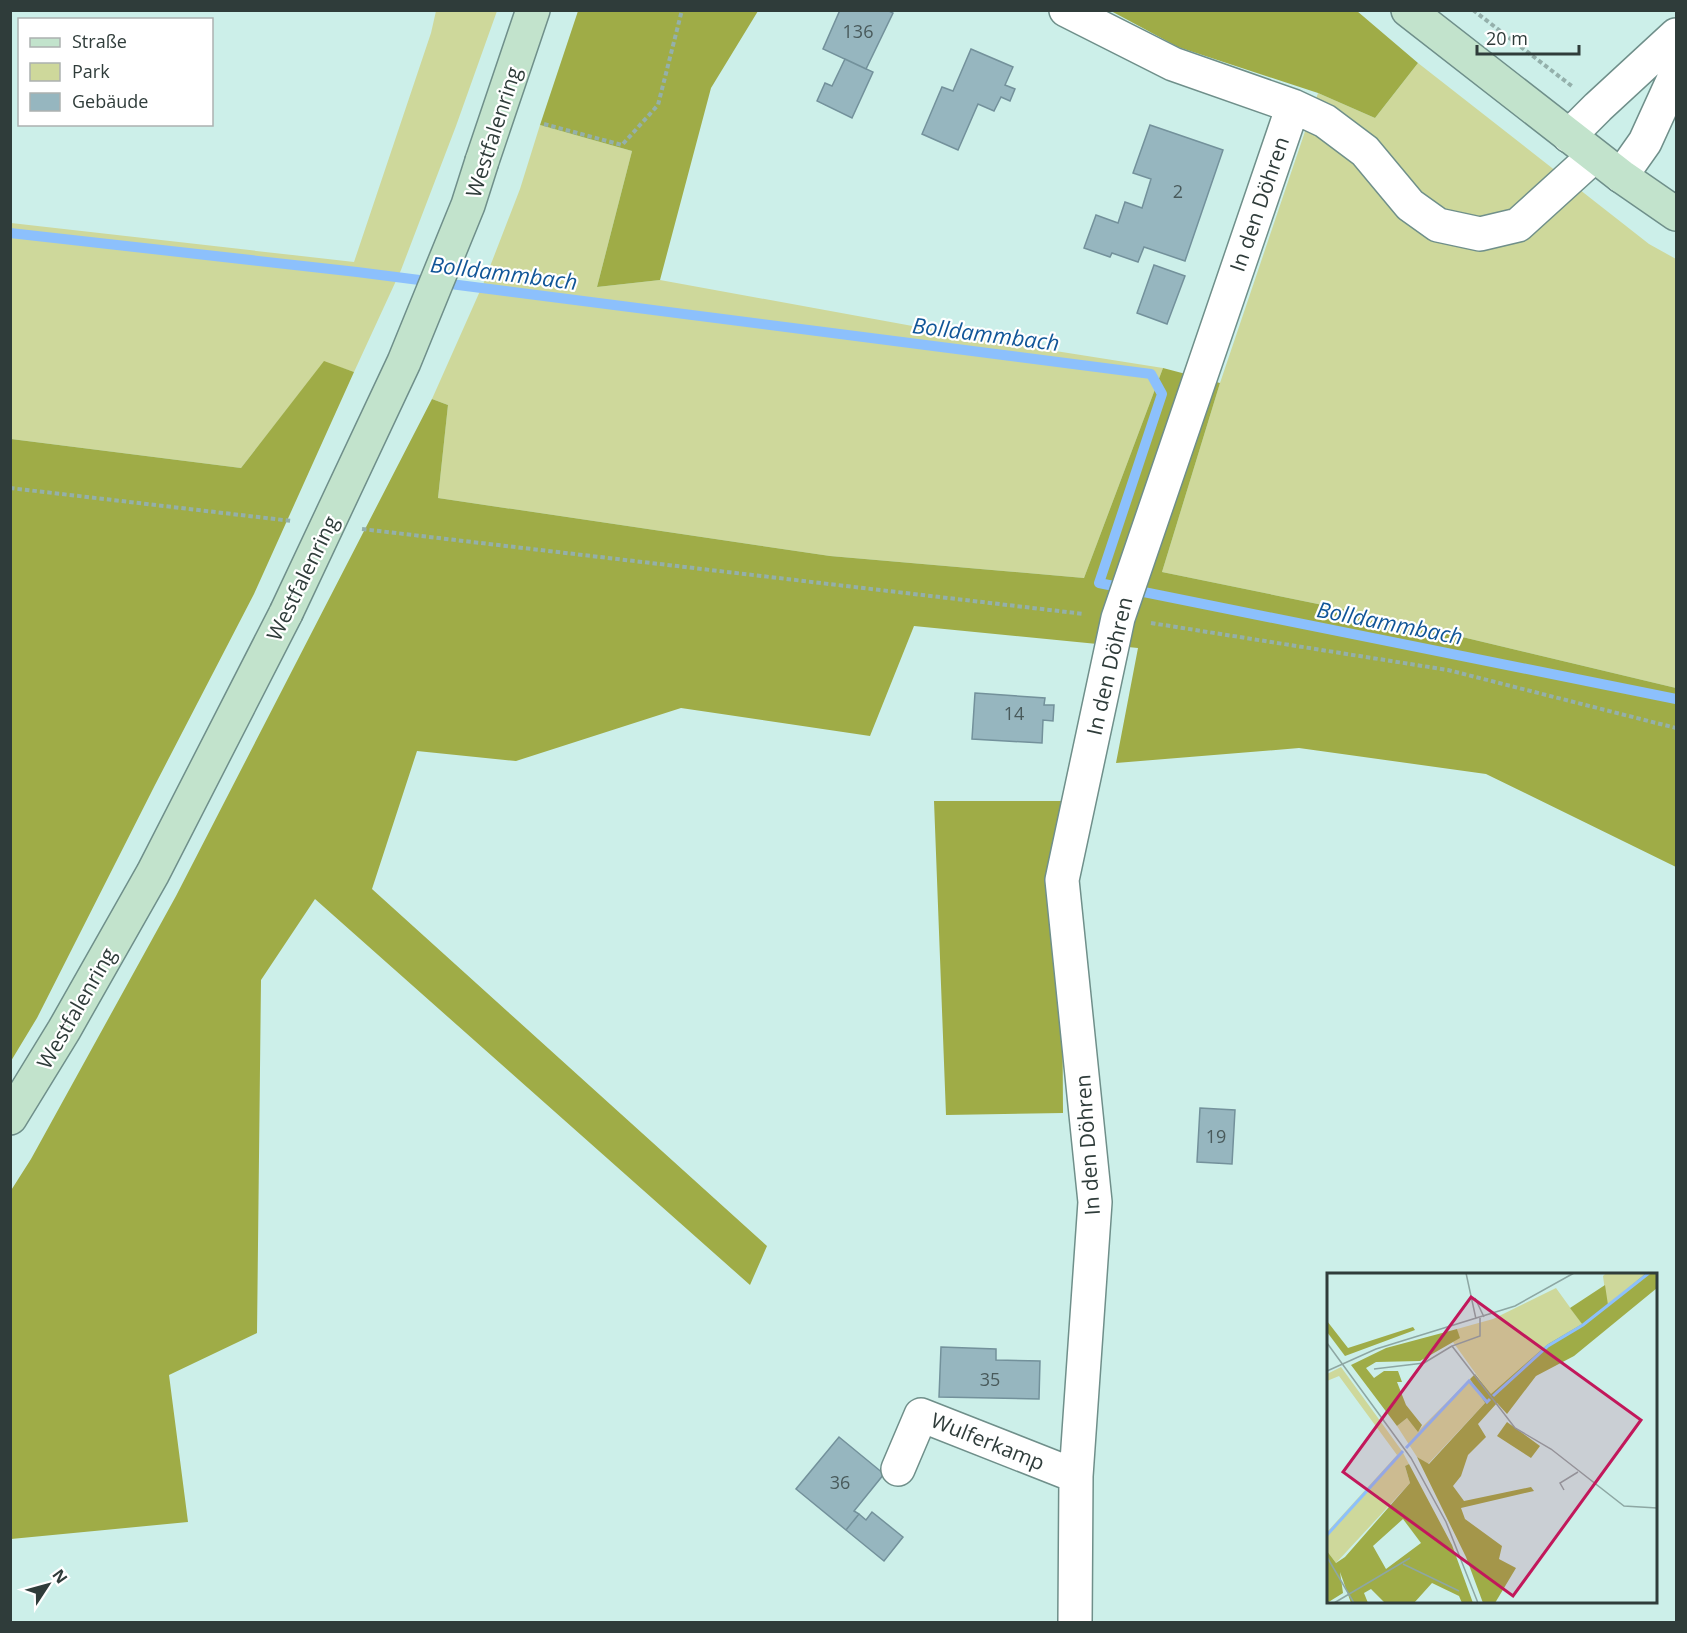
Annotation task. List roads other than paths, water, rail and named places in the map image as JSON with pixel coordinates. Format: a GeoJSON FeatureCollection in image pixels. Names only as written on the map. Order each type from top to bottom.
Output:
{"type":"FeatureCollection","features":[{"type":"Feature","properties":{"kind":"main road"},"geometry":{"type":"LineString","coordinates":[[1408,10],[1581,146],[1677,214]]}},
{"type":"Feature","properties":{"kind":"main road","name":"Westfalenring"},"geometry":{"type":"LineString","coordinates":[[10,1118],[64,1030],[153,873],[286,613],[404,362],[460,226],[531,17]]}},
{"type":"Feature","properties":{"kind":"street"},"geometry":{"type":"LineString","coordinates":[[1066,10],[1173,64],[1293,106]]}},
{"type":"Feature","properties":{"kind":"street","name":"In den Döhren"},"geometry":{"type":"LineString","coordinates":[[1074,1623],[1076,1476],[1095,1202],[1062,880],[1120,610],[1293,106],[1325,121],[1365,152],[1410,205],[1438,225],[1480,234],[1518,225],[1581,146],[1598,107],[1677,35]]}},
{"type":"Feature","properties":{"kind":"street"},"geometry":{"type":"LineString","coordinates":[[1621,176],[1645,142],[1677,74]]}},
{"type":"Feature","properties":{"kind":"street","name":"Wulferkamp"},"geometry":{"type":"LineString","coordinates":[[898,1469],[921,1415],[1076,1476]]}},
{"type":"Feature","properties":{"kind":"waterway","name":"Bolldammbach"},"geometry":{"type":"LineString","coordinates":[[10,233],[357,272],[1151,374],[1162,394],[1099,583],[1676,699]]}}]}
